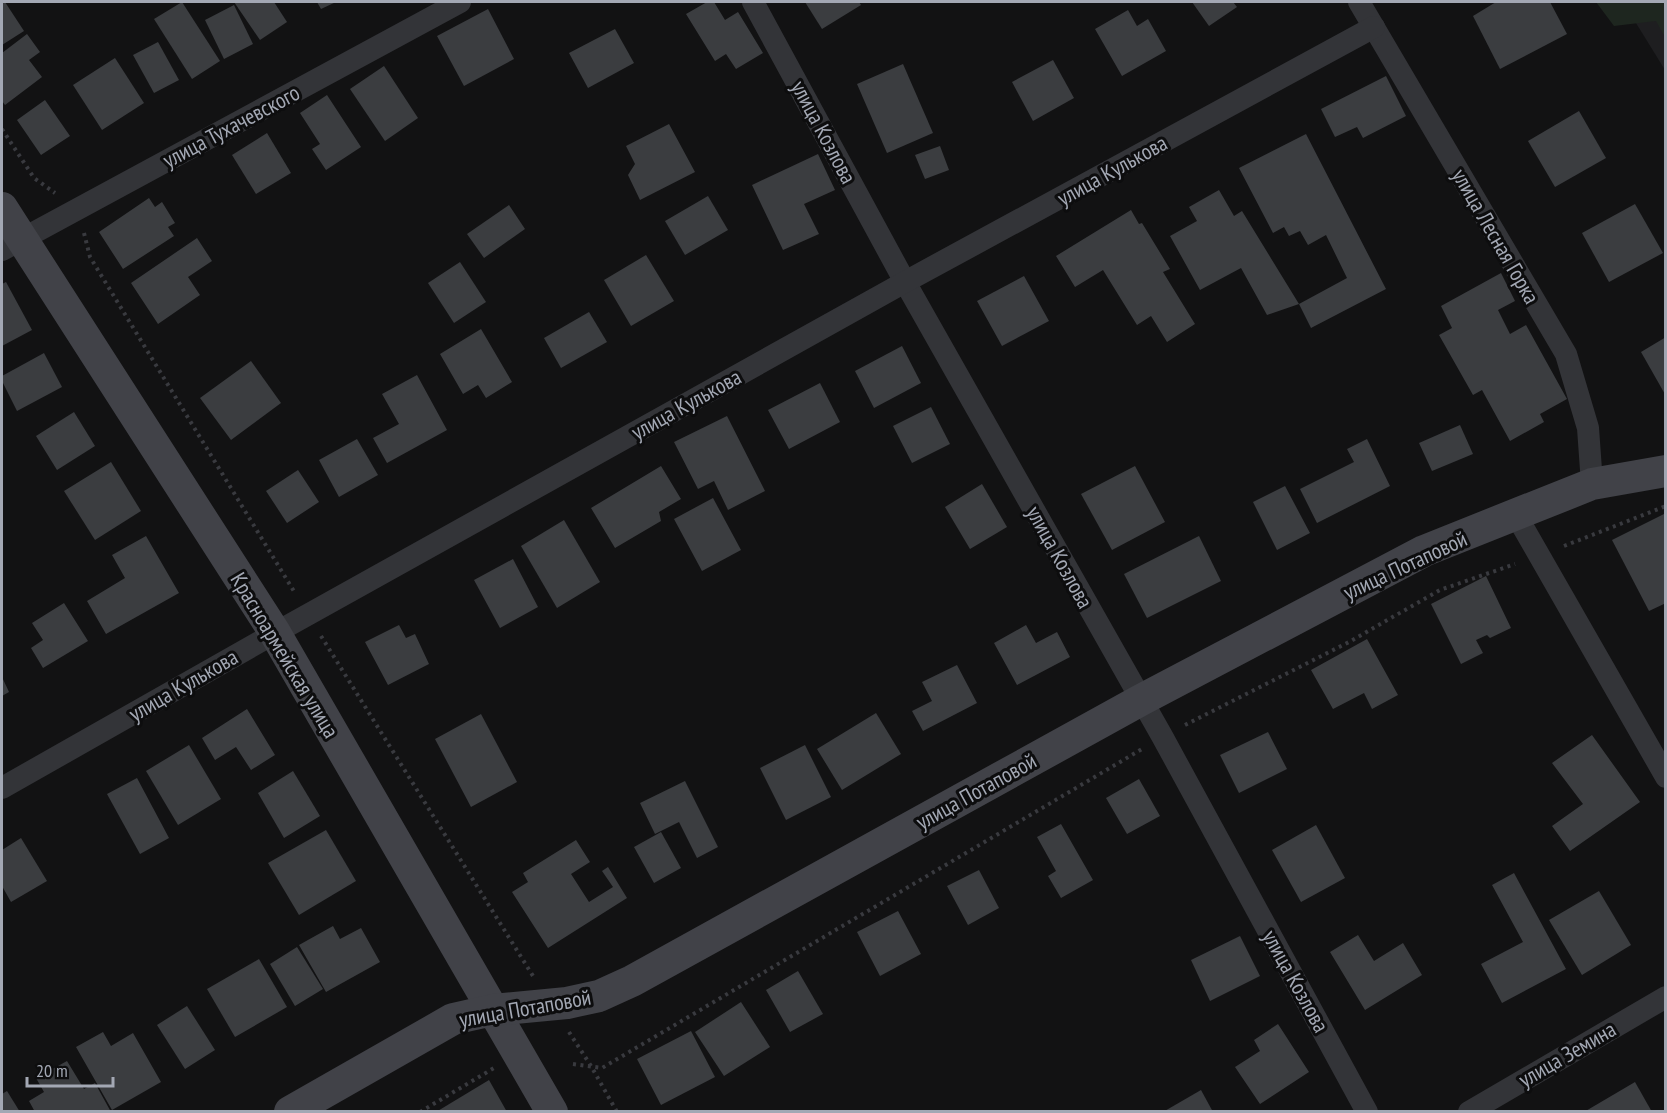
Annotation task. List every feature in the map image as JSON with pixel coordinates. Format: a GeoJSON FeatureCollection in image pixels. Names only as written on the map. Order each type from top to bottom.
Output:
{"type":"FeatureCollection","features":[{"type":"Feature","properties":{"kind":"street","name":"улица Тухачевского"},"geometry":{"type":"LineString","coordinates":[[12,244],[460,2]]}},
{"type":"Feature","properties":{"kind":"street","name":"улица Козлова"},"geometry":{"type":"LineString","coordinates":[[753,2],[905,282],[1162,736],[1367,1112]]}},
{"type":"Feature","properties":{"kind":"street","name":"улица Лесная Горка"},"geometry":{"type":"LineString","coordinates":[[1359,2],[1566,354],[1588,428],[1592,484]]}},
{"type":"Feature","properties":{"kind":"street","name":"улица Кулькова"},"geometry":{"type":"LineString","coordinates":[[2,788],[905,282],[1374,27]]}},
{"type":"Feature","properties":{"kind":"street","name":"Красноармейская улица"},"geometry":{"type":"LineString","coordinates":[[2,208],[12,244],[275,633],[552,1112]]}},
{"type":"Feature","properties":{"kind":"street","name":"улица Потаповой"},"geometry":{"type":"LineString","coordinates":[[290,1112],[453,1019],[494,1011],[567,1004],[599,996],[632,981],[1141,700],[1424,551],[1592,484],[1665,471]]}},
{"type":"Feature","properties":{"kind":"street"},"geometry":{"type":"LineString","coordinates":[[1516,515],[1665,777]]}},
{"type":"Feature","properties":{"kind":"street","name":"улица Земина"},"geometry":{"type":"LineString","coordinates":[[1469,1112],[1665,996]]}},
{"type":"Feature","properties":{"kind":"path"},"geometry":{"type":"LineString","coordinates":[[573,1064],[602,1068],[1162,736],[1349,642],[1440,590],[1539,556],[1665,506]]}},
{"type":"Feature","properties":{"kind":"path"},"geometry":{"type":"LineString","coordinates":[[420,1112],[500,1065]]}},
{"type":"Feature","properties":{"kind":"shaded area"},"geometry":{"type":"Polygon","coordinates":[[[1596,2],[1665,2],[1665,37],[1656,21],[1614,26],[1596,2]]]}},
{"type":"Feature","properties":{"kind":"shaded area"},"geometry":{"type":"Polygon","coordinates":[[[1623,2],[1665,2],[1665,70],[1623,2]]]}},
{"type":"Feature","properties":{"kind":"building"},"geometry":{"type":"Polygon","coordinates":[[[2,2],[5,2],[24,31],[2,45],[2,2]]]}},
{"type":"Feature","properties":{"kind":"building"},"geometry":{"type":"Polygon","coordinates":[[[182,2],[220,61],[192,79],[154,19],[182,2]]]}},
{"type":"Feature","properties":{"kind":"building"},"geometry":{"type":"Polygon","coordinates":[[[234,2],[274,2],[287,22],[260,40],[234,2]]]}},
{"type":"Feature","properties":{"kind":"building"},"geometry":{"type":"Polygon","coordinates":[[[317,2],[336,2],[321,9],[317,2]]]}},
{"type":"Feature","properties":{"kind":"building"},"geometry":{"type":"Polygon","coordinates":[[[707,2],[714,2],[725,20],[738,12],[763,53],[736,69],[726,54],[715,61],[686,14],[707,2]]]}},
{"type":"Feature","properties":{"kind":"building"},"geometry":{"type":"Polygon","coordinates":[[[805,2],[859,2],[861,5],[822,29],[805,2]]]}},
{"type":"Feature","properties":{"kind":"building"},"geometry":{"type":"Polygon","coordinates":[[[1192,2],[1233,2],[1237,7],[1209,26],[1192,2]]]}},
{"type":"Feature","properties":{"kind":"building"},"geometry":{"type":"Polygon","coordinates":[[[1496,2],[1550,2],[1567,34],[1500,69],[1473,16],[1496,2]]]}},
{"type":"Feature","properties":{"kind":"building"},"geometry":{"type":"Polygon","coordinates":[[[234,5],[253,44],[224,59],[205,20],[234,5]]]}},
{"type":"Feature","properties":{"kind":"building"},"geometry":{"type":"Polygon","coordinates":[[[488,9],[514,59],[464,86],[437,36],[488,9]]]}},
{"type":"Feature","properties":{"kind":"building"},"geometry":{"type":"Polygon","coordinates":[[[1128,10],[1137,26],[1148,19],[1166,51],[1122,76],[1095,29],[1128,10]]]}},
{"type":"Feature","properties":{"kind":"building"},"geometry":{"type":"Polygon","coordinates":[[[615,29],[634,63],[588,88],[569,53],[615,29]]]}},
{"type":"Feature","properties":{"kind":"building"},"geometry":{"type":"Polygon","coordinates":[[[27,34],[40,52],[29,60],[42,77],[5,105],[2,101],[2,53],[27,34]]]}},
{"type":"Feature","properties":{"kind":"building"},"geometry":{"type":"Polygon","coordinates":[[[158,42],[179,80],[154,93],[133,55],[158,42]]]}},
{"type":"Feature","properties":{"kind":"building"},"geometry":{"type":"Polygon","coordinates":[[[115,58],[144,103],[102,130],[73,85],[115,58]]]}},
{"type":"Feature","properties":{"kind":"building"},"geometry":{"type":"Polygon","coordinates":[[[1053,60],[1074,98],[1033,121],[1012,82],[1053,60]]]}},
{"type":"Feature","properties":{"kind":"building"},"geometry":{"type":"Polygon","coordinates":[[[903,64],[933,133],[887,153],[857,84],[903,64]]]}},
{"type":"Feature","properties":{"kind":"building"},"geometry":{"type":"Polygon","coordinates":[[[384,66],[418,118],[385,141],[350,89],[384,66]]]}},
{"type":"Feature","properties":{"kind":"building"},"geometry":{"type":"Polygon","coordinates":[[[1386,76],[1406,116],[1363,138],[1357,127],[1335,137],[1321,109],[1386,76]]]}},
{"type":"Feature","properties":{"kind":"building"},"geometry":{"type":"Polygon","coordinates":[[[327,95],[361,147],[326,170],[312,149],[320,144],[300,113],[327,95]]]}},
{"type":"Feature","properties":{"kind":"building"},"geometry":{"type":"Polygon","coordinates":[[[45,100],[70,136],[41,155],[17,120],[45,100]]]}},
{"type":"Feature","properties":{"kind":"building"},"geometry":{"type":"Polygon","coordinates":[[[1579,111],[1606,158],[1555,187],[1528,141],[1579,111]]]}},
{"type":"Feature","properties":{"kind":"building"},"geometry":{"type":"Polygon","coordinates":[[[669,124],[695,172],[640,200],[628,175],[635,164],[626,146],[669,124]]]}},
{"type":"Feature","properties":{"kind":"building"},"geometry":{"type":"Polygon","coordinates":[[[267,133],[291,173],[256,194],[232,155],[267,133]]]}},
{"type":"Feature","properties":{"kind":"building"},"geometry":{"type":"Polygon","coordinates":[[[1306,134],[1386,289],[1311,328],[1299,304],[1347,278],[1326,235],[1308,245],[1300,231],[1289,236],[1284,227],[1273,233],[1239,168],[1306,134]]]}},
{"type":"Feature","properties":{"kind":"building"},"geometry":{"type":"Polygon","coordinates":[[[940,146],[949,170],[925,179],[915,155],[940,146]]]}},
{"type":"Feature","properties":{"kind":"building"},"geometry":{"type":"Polygon","coordinates":[[[818,154],[835,190],[804,204],[819,234],[783,250],[752,185],[818,154]]]}},
{"type":"Feature","properties":{"kind":"building"},"geometry":{"type":"Polygon","coordinates":[[[1219,190],[1234,216],[1242,211],[1299,304],[1267,315],[1241,268],[1200,290],[1170,236],[1197,221],[1189,207],[1219,190]]]}},
{"type":"Feature","properties":{"kind":"building"},"geometry":{"type":"Polygon","coordinates":[[[708,196],[728,230],[685,255],[665,221],[708,196]]]}},
{"type":"Feature","properties":{"kind":"building"},"geometry":{"type":"Polygon","coordinates":[[[149,198],[155,207],[162,202],[175,223],[168,227],[174,236],[123,269],[99,232],[149,198]]]}},
{"type":"Feature","properties":{"kind":"building"},"geometry":{"type":"Polygon","coordinates":[[[1635,204],[1663,253],[1609,282],[1582,233],[1635,204]]]}},
{"type":"Feature","properties":{"kind":"building"},"geometry":{"type":"Polygon","coordinates":[[[509,205],[525,229],[484,258],[467,234],[509,205]]]}},
{"type":"Feature","properties":{"kind":"building"},"geometry":{"type":"Polygon","coordinates":[[[1131,210],[1139,224],[1142,223],[1170,269],[1163,272],[1195,324],[1167,342],[1151,316],[1137,325],[1103,270],[1075,287],[1056,256],[1131,210]]]}},
{"type":"Feature","properties":{"kind":"building"},"geometry":{"type":"Polygon","coordinates":[[[197,238],[212,261],[188,277],[200,295],[158,324],[131,283],[197,238]]]}},
{"type":"Feature","properties":{"kind":"building"},"geometry":{"type":"Polygon","coordinates":[[[646,255],[674,301],[631,326],[604,280],[646,255]]]}},
{"type":"Feature","properties":{"kind":"building"},"geometry":{"type":"Polygon","coordinates":[[[460,262],[486,302],[454,323],[428,283],[460,262]]]}},
{"type":"Feature","properties":{"kind":"building"},"geometry":{"type":"Polygon","coordinates":[[[1501,273],[1515,301],[1498,310],[1510,334],[1526,325],[1567,399],[1540,414],[1544,422],[1510,441],[1482,390],[1473,395],[1439,335],[1452,328],[1441,306],[1501,273]]]}},
{"type":"Feature","properties":{"kind":"building"},"geometry":{"type":"Polygon","coordinates":[[[1024,276],[1049,321],[1002,346],[977,301],[1024,276]]]}},
{"type":"Feature","properties":{"kind":"building"},"geometry":{"type":"Polygon","coordinates":[[[6,282],[32,330],[2,346],[2,284],[6,282]]]}},
{"type":"Feature","properties":{"kind":"building"},"geometry":{"type":"Polygon","coordinates":[[[589,312],[607,342],[561,368],[544,338],[589,312]]]}},
{"type":"Feature","properties":{"kind":"building"},"geometry":{"type":"Polygon","coordinates":[[[481,329],[512,382],[486,398],[478,385],[463,394],[440,354],[481,329]]]}},
{"type":"Feature","properties":{"kind":"building"},"geometry":{"type":"Polygon","coordinates":[[[1666,337],[1666,396],[1641,352],[1666,337]]]}},
{"type":"Feature","properties":{"kind":"building"},"geometry":{"type":"Polygon","coordinates":[[[902,346],[921,383],[874,408],[855,371],[902,346]]]}},
{"type":"Feature","properties":{"kind":"building"},"geometry":{"type":"Polygon","coordinates":[[[44,353],[62,387],[17,411],[2,381],[2,376],[44,353]]]}},
{"type":"Feature","properties":{"kind":"building"},"geometry":{"type":"Polygon","coordinates":[[[251,361],[281,403],[231,440],[200,398],[251,361]]]}},
{"type":"Feature","properties":{"kind":"building"},"geometry":{"type":"Polygon","coordinates":[[[417,375],[447,430],[387,463],[373,438],[399,424],[382,394],[417,375]]]}},
{"type":"Feature","properties":{"kind":"building"},"geometry":{"type":"Polygon","coordinates":[[[820,383],[840,422],[789,449],[768,410],[820,383]]]}},
{"type":"Feature","properties":{"kind":"building"},"geometry":{"type":"Polygon","coordinates":[[[931,407],[950,444],[912,463],[893,426],[931,407]]]}},
{"type":"Feature","properties":{"kind":"building"},"geometry":{"type":"Polygon","coordinates":[[[74,412],[95,446],[57,470],[36,436],[74,412]]]}},
{"type":"Feature","properties":{"kind":"building"},"geometry":{"type":"Polygon","coordinates":[[[727,416],[765,491],[728,510],[714,481],[698,489],[674,442],[727,416]]]}},
{"type":"Feature","properties":{"kind":"building"},"geometry":{"type":"Polygon","coordinates":[[[1460,425],[1473,454],[1432,471],[1419,443],[1460,425]]]}},
{"type":"Feature","properties":{"kind":"building"},"geometry":{"type":"Polygon","coordinates":[[[357,439],[378,475],[339,497],[319,460],[357,439]]]}},
{"type":"Feature","properties":{"kind":"building"},"geometry":{"type":"Polygon","coordinates":[[[1367,439],[1390,486],[1317,523],[1300,489],[1354,462],[1347,449],[1367,439]]]}},
{"type":"Feature","properties":{"kind":"building"},"geometry":{"type":"Polygon","coordinates":[[[111,462],[141,511],[95,540],[64,491],[111,462]]]}},
{"type":"Feature","properties":{"kind":"building"},"geometry":{"type":"Polygon","coordinates":[[[661,466],[681,499],[659,512],[661,521],[615,548],[591,508],[661,466]]]}},
{"type":"Feature","properties":{"kind":"building"},"geometry":{"type":"Polygon","coordinates":[[[1135,466],[1165,522],[1112,550],[1081,494],[1135,466]]]}},
{"type":"Feature","properties":{"kind":"building"},"geometry":{"type":"Polygon","coordinates":[[[298,470],[319,502],[287,523],[266,491],[298,470]]]}},
{"type":"Feature","properties":{"kind":"building"},"geometry":{"type":"Polygon","coordinates":[[[982,484],[1007,527],[970,549],[945,507],[982,484]]]}},
{"type":"Feature","properties":{"kind":"building"},"geometry":{"type":"Polygon","coordinates":[[[1285,486],[1310,533],[1277,550],[1253,502],[1285,486]]]}},
{"type":"Feature","properties":{"kind":"building"},"geometry":{"type":"Polygon","coordinates":[[[713,498],[741,550],[702,571],[674,519],[713,498]]]}},
{"type":"Feature","properties":{"kind":"building"},"geometry":{"type":"Polygon","coordinates":[[[1666,513],[1666,603],[1649,611],[1612,540],[1666,513]]]}},
{"type":"Feature","properties":{"kind":"building"},"geometry":{"type":"Polygon","coordinates":[[[564,520],[600,582],[557,608],[521,546],[564,520]]]}},
{"type":"Feature","properties":{"kind":"building"},"geometry":{"type":"Polygon","coordinates":[[[146,536],[179,593],[106,634],[87,601],[125,578],[112,555],[146,536]]]}},
{"type":"Feature","properties":{"kind":"building"},"geometry":{"type":"Polygon","coordinates":[[[1199,536],[1221,581],[1147,618],[1124,574],[1199,536]]]}},
{"type":"Feature","properties":{"kind":"building"},"geometry":{"type":"Polygon","coordinates":[[[513,559],[538,607],[500,628],[474,580],[513,559]]]}},
{"type":"Feature","properties":{"kind":"building"},"geometry":{"type":"Polygon","coordinates":[[[1486,576],[1511,628],[1490,638],[1487,635],[1476,640],[1483,653],[1461,664],[1431,604],[1486,576]]]}},
{"type":"Feature","properties":{"kind":"building"},"geometry":{"type":"Polygon","coordinates":[[[64,603],[88,641],[43,668],[31,648],[43,640],[32,623],[64,603]]]}},
{"type":"Feature","properties":{"kind":"building"},"geometry":{"type":"Polygon","coordinates":[[[399,625],[406,638],[415,634],[429,664],[388,685],[365,642],[399,625]]]}},
{"type":"Feature","properties":{"kind":"building"},"geometry":{"type":"Polygon","coordinates":[[[1026,625],[1036,643],[1057,632],[1070,657],[1017,685],[994,643],[1026,625]]]}},
{"type":"Feature","properties":{"kind":"building"},"geometry":{"type":"Polygon","coordinates":[[[1367,639],[1398,695],[1372,709],[1364,693],[1333,709],[1311,670],[1367,639]]]}},
{"type":"Feature","properties":{"kind":"building"},"geometry":{"type":"Polygon","coordinates":[[[957,665],[977,703],[923,731],[912,711],[932,701],[922,682],[957,665]]]}},
{"type":"Feature","properties":{"kind":"building"},"geometry":{"type":"Polygon","coordinates":[[[2,677],[9,692],[2,696],[2,677]]]}},
{"type":"Feature","properties":{"kind":"building"},"geometry":{"type":"Polygon","coordinates":[[[247,709],[275,755],[251,770],[236,747],[215,760],[202,738],[247,709]]]}},
{"type":"Feature","properties":{"kind":"building"},"geometry":{"type":"Polygon","coordinates":[[[876,713],[901,754],[842,790],[817,749],[876,713]]]}},
{"type":"Feature","properties":{"kind":"building"},"geometry":{"type":"Polygon","coordinates":[[[481,714],[517,782],[471,807],[435,739],[481,714]]]}},
{"type":"Feature","properties":{"kind":"building"},"geometry":{"type":"Polygon","coordinates":[[[1268,732],[1287,769],[1239,793],[1220,755],[1268,732]]]}},
{"type":"Feature","properties":{"kind":"building"},"geometry":{"type":"Polygon","coordinates":[[[1592,735],[1640,802],[1570,851],[1552,826],[1583,804],[1552,763],[1592,735]]]}},
{"type":"Feature","properties":{"kind":"building"},"geometry":{"type":"Polygon","coordinates":[[[189,745],[221,799],[178,825],[146,771],[189,745]]]}},
{"type":"Feature","properties":{"kind":"building"},"geometry":{"type":"Polygon","coordinates":[[[805,745],[831,797],[786,820],[760,768],[805,745]]]}},
{"type":"Feature","properties":{"kind":"building"},"geometry":{"type":"Polygon","coordinates":[[[293,771],[320,816],[284,838],[258,793],[293,771]]]}},
{"type":"Feature","properties":{"kind":"building"},"geometry":{"type":"Polygon","coordinates":[[[137,778],[169,838],[140,854],[107,794],[137,778]]]}},
{"type":"Feature","properties":{"kind":"building"},"geometry":{"type":"Polygon","coordinates":[[[1139,779],[1160,816],[1127,834],[1106,798],[1139,779]]]}},
{"type":"Feature","properties":{"kind":"building"},"geometry":{"type":"Polygon","coordinates":[[[685,781],[718,847],[697,858],[679,822],[655,834],[640,803],[685,781]]]}},
{"type":"Feature","properties":{"kind":"building"},"geometry":{"type":"Polygon","coordinates":[[[1061,824],[1093,880],[1061,898],[1048,876],[1056,871],[1037,837],[1061,824]]]}},
{"type":"Feature","properties":{"kind":"building"},"geometry":{"type":"Polygon","coordinates":[[[1316,825],[1345,878],[1301,902],[1272,850],[1316,825]]]}},
{"type":"Feature","properties":{"kind":"building"},"geometry":{"type":"Polygon","coordinates":[[[326,830],[356,881],[299,915],[268,863],[326,830]]]}},
{"type":"Feature","properties":{"kind":"building"},"geometry":{"type":"Polygon","coordinates":[[[661,832],[681,868],[654,883],[634,847],[661,832]]]}},
{"type":"Feature","properties":{"kind":"building"},"geometry":{"type":"Polygon","coordinates":[[[21,838],[47,881],[11,902],[2,886],[2,850],[21,838]]]}},
{"type":"Feature","properties":{"kind":"building"},"geometry":{"type":"Polygon","coordinates":[[[576,840],[590,862],[571,874],[589,902],[613,887],[602,871],[608,867],[627,898],[548,948],[512,892],[528,882],[523,873],[576,840]]]}},
{"type":"Feature","properties":{"kind":"building"},"geometry":{"type":"Polygon","coordinates":[[[979,870],[999,908],[968,925],[947,886],[979,870]]]}},
{"type":"Feature","properties":{"kind":"building"},"geometry":{"type":"Polygon","coordinates":[[[1514,873],[1566,969],[1502,1003],[1481,964],[1523,942],[1492,885],[1514,873]]]}},
{"type":"Feature","properties":{"kind":"building"},"geometry":{"type":"Polygon","coordinates":[[[1599,891],[1631,945],[1582,975],[1549,920],[1599,891]]]}},
{"type":"Feature","properties":{"kind":"building"},"geometry":{"type":"Polygon","coordinates":[[[898,911],[921,954],[880,976],[857,932],[898,911]]]}},
{"type":"Feature","properties":{"kind":"building"},"geometry":{"type":"Polygon","coordinates":[[[333,926],[340,939],[361,928],[380,962],[326,992],[299,945],[333,926]]]}},
{"type":"Feature","properties":{"kind":"building"},"geometry":{"type":"Polygon","coordinates":[[[1358,935],[1374,961],[1403,943],[1422,975],[1365,1010],[1330,952],[1358,935]]]}},
{"type":"Feature","properties":{"kind":"building"},"geometry":{"type":"Polygon","coordinates":[[[1240,936],[1260,976],[1210,1001],[1191,960],[1240,936]]]}},
{"type":"Feature","properties":{"kind":"building"},"geometry":{"type":"Polygon","coordinates":[[[297,947],[323,989],[295,1006],[270,964],[297,947]]]}},
{"type":"Feature","properties":{"kind":"building"},"geometry":{"type":"Polygon","coordinates":[[[259,959],[287,1007],[235,1037],[207,989],[259,959]]]}},
{"type":"Feature","properties":{"kind":"building"},"geometry":{"type":"Polygon","coordinates":[[[798,971],[823,1014],[790,1032],[766,990],[798,971]]]}},
{"type":"Feature","properties":{"kind":"building"},"geometry":{"type":"Polygon","coordinates":[[[741,1002],[770,1047],[724,1076],[695,1032],[741,1002]]]}},
{"type":"Feature","properties":{"kind":"building"},"geometry":{"type":"Polygon","coordinates":[[[187,1006],[215,1050],[185,1069],[157,1025],[187,1006]]]}},
{"type":"Feature","properties":{"kind":"building"},"geometry":{"type":"Polygon","coordinates":[[[1278,1024],[1309,1072],[1260,1104],[1235,1067],[1260,1051],[1254,1040],[1278,1024]]]}},
{"type":"Feature","properties":{"kind":"building"},"geometry":{"type":"Polygon","coordinates":[[[691,1031],[715,1077],[661,1105],[637,1059],[691,1031]]]}},
{"type":"Feature","properties":{"kind":"building"},"geometry":{"type":"Polygon","coordinates":[[[103,1032],[111,1046],[133,1033],[161,1082],[112,1110],[76,1047],[103,1032]]]}},
{"type":"Feature","properties":{"kind":"building"},"geometry":{"type":"Polygon","coordinates":[[[67,1061],[84,1089],[95,1083],[111,1112],[35,1112],[29,1101],[44,1092],[36,1078],[67,1061]]]}},
{"type":"Feature","properties":{"kind":"building"},"geometry":{"type":"Polygon","coordinates":[[[489,1080],[507,1112],[436,1112],[489,1080]]]}},
{"type":"Feature","properties":{"kind":"building"},"geometry":{"type":"Polygon","coordinates":[[[1635,1082],[1652,1112],[1584,1112],[1635,1082]]]}},
{"type":"Feature","properties":{"kind":"building"},"geometry":{"type":"Polygon","coordinates":[[[1201,1090],[1213,1112],[1163,1112],[1201,1090]]]}},
{"type":"Feature","properties":{"kind":"building"},"geometry":{"type":"Polygon","coordinates":[[[7,1091],[20,1112],[2,1112],[2,1094],[7,1091]]]}}]}
